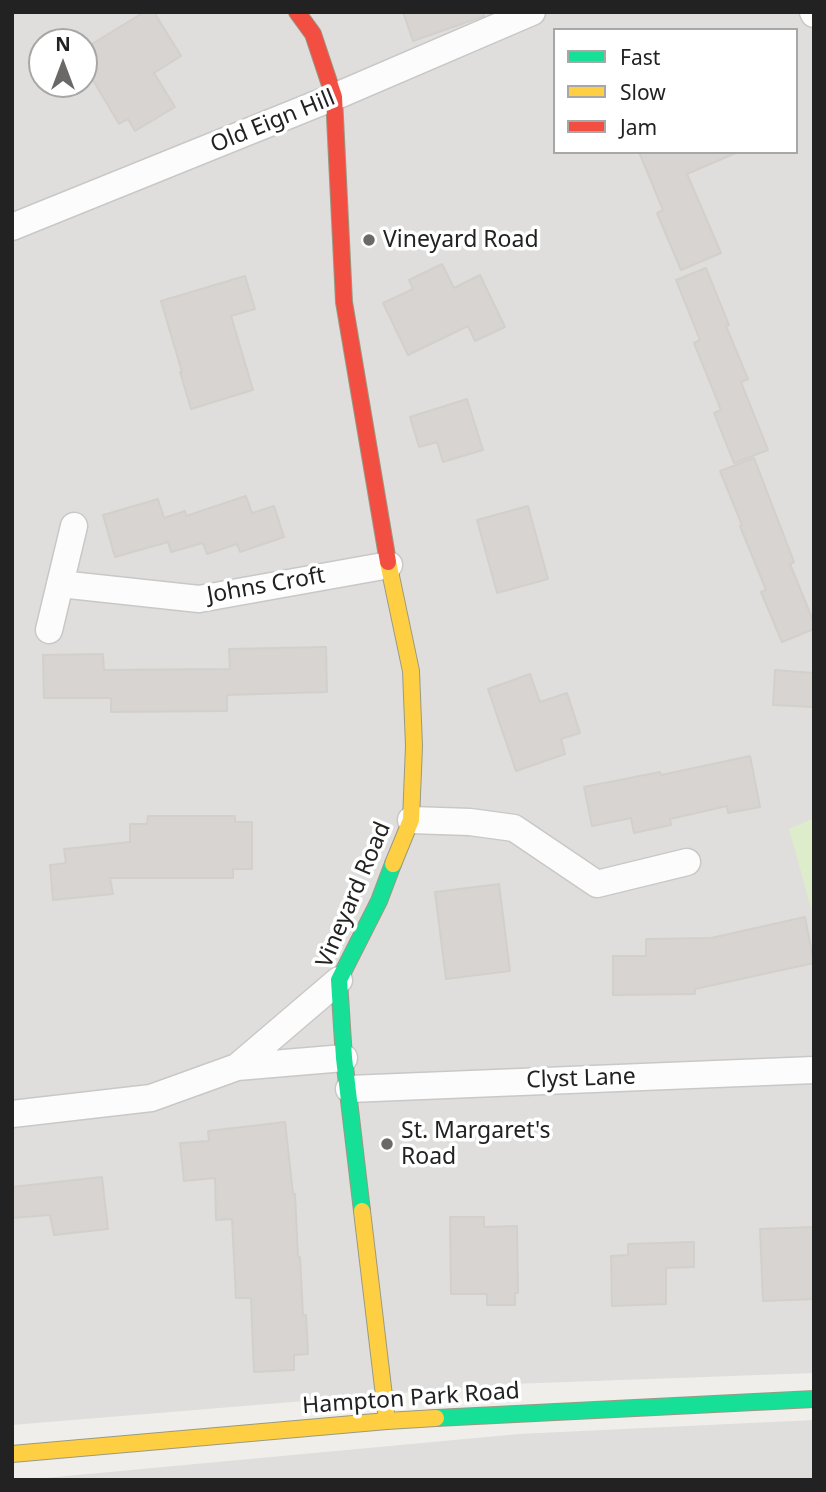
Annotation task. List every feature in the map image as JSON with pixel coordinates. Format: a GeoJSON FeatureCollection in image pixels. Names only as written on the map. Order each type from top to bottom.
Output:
{"type":"FeatureCollection","features":[{"type":"Feature","properties":{"kind":"street","name":"Vineyard Road"},"geometry":{"type":"LineString","coordinates":[[297,12],[313,34],[334,97],[344,302],[389,565],[411,671],[414,746],[411,820],[379,901],[339,980],[344,1058],[387,1421]]}},
{"type":"Feature","properties":{"kind":"street","name":"Old Eign Hill"},"geometry":{"type":"LineString","coordinates":[[12,228],[334,97],[531,12]]}},
{"type":"Feature","properties":{"kind":"street"},"geometry":{"type":"LineString","coordinates":[[49,630],[74,526]]}},
{"type":"Feature","properties":{"kind":"street","name":"Johns Croft"},"geometry":{"type":"LineString","coordinates":[[60,584],[199,599],[389,565]]}},
{"type":"Feature","properties":{"kind":"street"},"geometry":{"type":"LineString","coordinates":[[411,820],[470,822],[514,828],[597,884],[687,862]]}},
{"type":"Feature","properties":{"kind":"street"},"geometry":{"type":"LineString","coordinates":[[237,1067],[339,980]]}},
{"type":"Feature","properties":{"kind":"street"},"geometry":{"type":"LineString","coordinates":[[12,1114],[151,1098],[237,1067],[344,1058]]}},
{"type":"Feature","properties":{"kind":"street","name":"Clyst Lane"},"geometry":{"type":"LineString","coordinates":[[349,1088],[814,1070]]}},
{"type":"Feature","properties":{"kind":"street","name":"Hampton Park Road"},"geometry":{"type":"LineString","coordinates":[[12,1454],[387,1421],[814,1399]]}},
{"type":"Feature","properties":{"kind":"shaded area"},"geometry":{"type":"Polygon","coordinates":[[[12,12],[814,12],[814,1373],[512,1384],[12,1425],[12,12]]]}},
{"type":"Feature","properties":{"kind":"shaded area"},"geometry":{"type":"Polygon","coordinates":[[[814,1420],[814,1480],[23,1480],[519,1434],[814,1420]]]}},
{"type":"Feature","properties":{"kind":"green space"},"geometry":{"type":"Polygon","coordinates":[[[814,818],[814,919],[789,829],[814,818]]]}},
{"type":"Feature","properties":{"kind":"building"},"geometry":{"type":"Polygon","coordinates":[[[144,12],[154,12],[181,56],[154,73],[175,107],[135,131],[128,119],[119,124],[98,89],[98,40],[144,12]]]}},
{"type":"Feature","properties":{"kind":"building"},"geometry":{"type":"Polygon","coordinates":[[[403,12],[483,12],[484,16],[413,41],[403,12]]]}},
{"type":"Feature","properties":{"kind":"building"},"geometry":{"type":"Polygon","coordinates":[[[640,154],[733,154],[687,174],[721,253],[681,270],[657,213],[663,210],[640,154]]]}},
{"type":"Feature","properties":{"kind":"building"},"geometry":{"type":"Polygon","coordinates":[[[442,264],[454,288],[480,275],[505,327],[475,341],[468,326],[408,355],[383,303],[413,289],[409,280],[442,264]]]}},
{"type":"Feature","properties":{"kind":"building"},"geometry":{"type":"Polygon","coordinates":[[[706,268],[748,379],[741,382],[768,450],[734,463],[714,413],[721,410],[694,343],[700,340],[676,280],[706,268]]]}},
{"type":"Feature","properties":{"kind":"building"},"geometry":{"type":"Polygon","coordinates":[[[245,276],[255,309],[231,316],[253,390],[191,409],[161,301],[245,276]]]}},
{"type":"Feature","properties":{"kind":"building"},"geometry":{"type":"Polygon","coordinates":[[[467,399],[483,450],[443,462],[437,442],[419,447],[410,417],[467,399]]]}},
{"type":"Feature","properties":{"kind":"building"},"geometry":{"type":"Polygon","coordinates":[[[754,458],[794,562],[790,564],[814,623],[814,629],[782,642],[761,592],[766,590],[720,471],[754,458]]]}},
{"type":"Feature","properties":{"kind":"building"},"geometry":{"type":"Polygon","coordinates":[[[246,496],[252,513],[274,506],[284,537],[240,552],[237,544],[207,554],[203,543],[171,552],[168,542],[115,557],[103,515],[158,499],[164,518],[185,511],[186,516],[246,496]]]}},
{"type":"Feature","properties":{"kind":"building"},"geometry":{"type":"Polygon","coordinates":[[[528,506],[548,579],[497,593],[477,520],[528,506]]]}},
{"type":"Feature","properties":{"kind":"building"},"geometry":{"type":"Polygon","coordinates":[[[326,647],[327,692],[227,695],[227,711],[111,712],[111,698],[44,698],[43,655],[103,654],[104,670],[230,669],[229,649],[326,647]]]}},
{"type":"Feature","properties":{"kind":"building"},"geometry":{"type":"Polygon","coordinates":[[[775,670],[814,673],[814,707],[773,705],[775,670]]]}},
{"type":"Feature","properties":{"kind":"building"},"geometry":{"type":"Polygon","coordinates":[[[530,674],[540,702],[567,693],[580,733],[561,739],[565,754],[516,771],[488,689],[530,674]]]}},
{"type":"Feature","properties":{"kind":"building"},"geometry":{"type":"Polygon","coordinates":[[[750,756],[760,807],[728,813],[727,806],[670,819],[671,825],[634,833],[631,818],[592,826],[584,787],[660,772],[661,775],[750,756]]]}},
{"type":"Feature","properties":{"kind":"building"},"geometry":{"type":"Polygon","coordinates":[[[148,816],[235,816],[235,822],[252,822],[252,869],[233,869],[233,878],[110,878],[113,894],[53,900],[50,865],[66,863],[64,849],[130,842],[130,824],[147,824],[148,816]]]}},
{"type":"Feature","properties":{"kind":"building"},"geometry":{"type":"Polygon","coordinates":[[[499,884],[510,971],[446,979],[435,892],[499,884]]]}},
{"type":"Feature","properties":{"kind":"building"},"geometry":{"type":"Polygon","coordinates":[[[805,917],[814,963],[695,989],[695,994],[613,995],[613,956],[646,956],[646,939],[711,938],[805,917]]]}},
{"type":"Feature","properties":{"kind":"building"},"geometry":{"type":"Polygon","coordinates":[[[285,1122],[295,1194],[298,1257],[308,1354],[294,1355],[294,1370],[254,1372],[251,1298],[236,1298],[232,1219],[216,1220],[215,1178],[184,1181],[180,1143],[209,1141],[208,1131],[285,1122]]]}},
{"type":"Feature","properties":{"kind":"building"},"geometry":{"type":"Polygon","coordinates":[[[102,1177],[108,1229],[54,1235],[50,1215],[12,1218],[12,1187],[102,1177]]]}},
{"type":"Feature","properties":{"kind":"building"},"geometry":{"type":"Polygon","coordinates":[[[450,1217],[484,1217],[484,1227],[517,1226],[518,1293],[515,1293],[515,1305],[487,1305],[487,1294],[451,1294],[450,1217]]]}},
{"type":"Feature","properties":{"kind":"building"},"geometry":{"type":"Polygon","coordinates":[[[814,1227],[814,1299],[763,1301],[760,1229],[814,1227]]]}},
{"type":"Feature","properties":{"kind":"building"},"geometry":{"type":"Polygon","coordinates":[[[694,1242],[694,1267],[666,1268],[666,1304],[612,1306],[611,1256],[628,1255],[628,1244],[694,1242]]]}},
{"type":"Feature","properties":{"kind":"traffic: fast"},"geometry":{"type":"LineString","coordinates":[[362,1211],[344,1058],[339,980],[379,901],[393,864]]}},
{"type":"Feature","properties":{"kind":"traffic: fast"},"geometry":{"type":"LineString","coordinates":[[436,1418],[814,1399]]}},
{"type":"Feature","properties":{"kind":"traffic: slow"},"geometry":{"type":"LineString","coordinates":[[388,562],[411,671],[414,746],[411,820],[393,864]]}},
{"type":"Feature","properties":{"kind":"traffic: slow"},"geometry":{"type":"LineString","coordinates":[[362,1211],[387,1421]]}},
{"type":"Feature","properties":{"kind":"traffic: slow"},"geometry":{"type":"LineString","coordinates":[[12,1454],[436,1418]]}},
{"type":"Feature","properties":{"kind":"traffic: jam"},"geometry":{"type":"LineString","coordinates":[[297,12],[313,34],[334,97],[344,302],[388,562]]}},
{"type":"Feature","properties":{"kind":"place","name":"Vineyard Road"},"geometry":{"type":"Point","coordinates":[369,240]}},
{"type":"Feature","properties":{"kind":"place","name":"St. Margaret's Road"},"geometry":{"type":"Point","coordinates":[387,1144]}}]}
